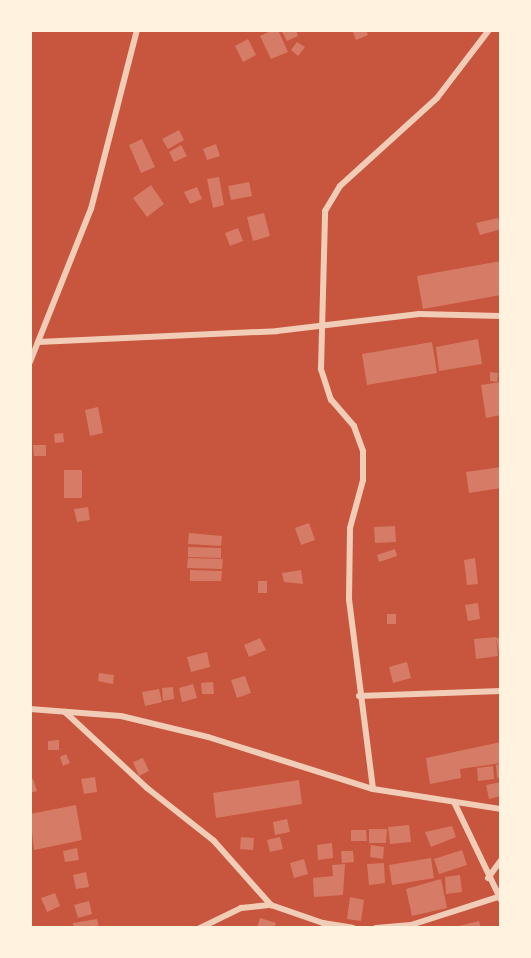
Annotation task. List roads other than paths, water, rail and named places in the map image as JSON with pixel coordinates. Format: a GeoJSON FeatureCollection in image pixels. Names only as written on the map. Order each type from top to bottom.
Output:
{"type":"FeatureCollection","features":[{"type":"Feature","properties":{"kind":"street"},"geometry":{"type":"LineString","coordinates":[[30,362],[91,209],[137,30]]}},
{"type":"Feature","properties":{"kind":"street"},"geometry":{"type":"LineString","coordinates":[[372,789],[359,696],[349,579],[350,528],[363,480],[363,451],[354,426],[323,383],[325,211],[331,197],[437,98],[489,30]]}},
{"type":"Feature","properties":{"kind":"street"},"geometry":{"type":"LineString","coordinates":[[38,342],[277,331],[419,314],[501,315]]}},
{"type":"Feature","properties":{"kind":"street"},"geometry":{"type":"LineString","coordinates":[[359,696],[501,691]]}},
{"type":"Feature","properties":{"kind":"street"},"geometry":{"type":"LineString","coordinates":[[30,709],[120,716],[208,737],[372,789],[501,809]]}},
{"type":"Feature","properties":{"kind":"street"},"geometry":{"type":"LineString","coordinates":[[65,712],[147,788],[214,841],[272,904],[325,926],[353,928]]}},
{"type":"Feature","properties":{"kind":"street"},"geometry":{"type":"LineString","coordinates":[[376,928],[411,925],[499,898],[454,802]]}},
{"type":"Feature","properties":{"kind":"street"},"geometry":{"type":"LineString","coordinates":[[488,878],[501,860]]}},
{"type":"Feature","properties":{"kind":"street"},"geometry":{"type":"LineString","coordinates":[[200,928],[241,908],[272,904]]}}]}
